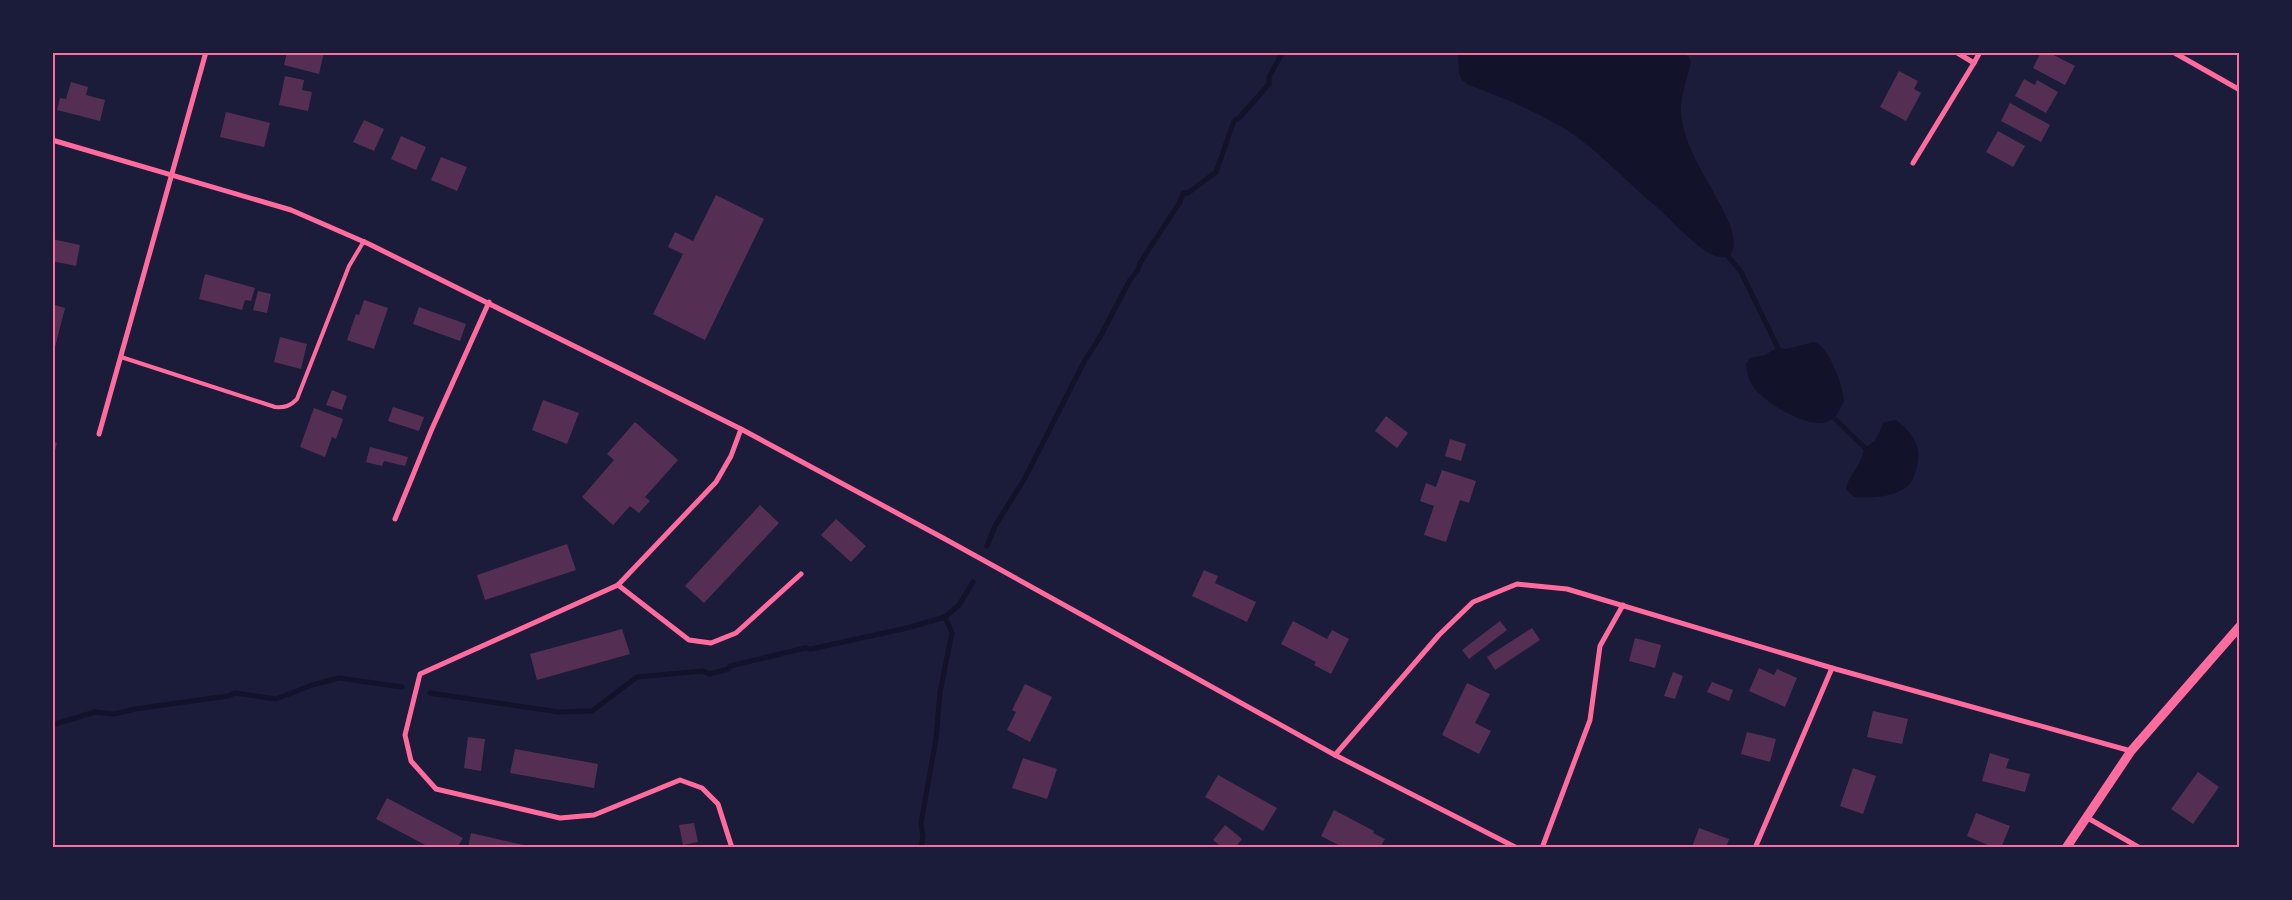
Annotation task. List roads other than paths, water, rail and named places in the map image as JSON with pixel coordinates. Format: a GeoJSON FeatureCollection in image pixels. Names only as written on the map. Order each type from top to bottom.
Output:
{"type":"FeatureCollection","features":[{"type":"Feature","properties":{"kind":"street"},"geometry":{"type":"LineString","coordinates":[[99,434],[206,52]]}},
{"type":"Feature","properties":{"kind":"street"},"geometry":{"type":"LineString","coordinates":[[1956,52],[1974,63]]}},
{"type":"Feature","properties":{"kind":"street"},"geometry":{"type":"LineString","coordinates":[[1913,163],[1980,52]]}},
{"type":"Feature","properties":{"kind":"street"},"geometry":{"type":"LineString","coordinates":[[2173,52],[2240,90]]}},
{"type":"Feature","properties":{"kind":"street"},"geometry":{"type":"LineString","coordinates":[[52,140],[291,210],[364,241],[741,429],[945,539],[1335,755],[1517,848]]}},
{"type":"Feature","properties":{"kind":"street"},"geometry":{"type":"LineString","coordinates":[[396,519],[430,432],[489,302]]}},
{"type":"Feature","properties":{"kind":"street"},"geometry":{"type":"LineString","coordinates":[[732,848],[718,804],[702,788],[680,780],[594,815],[560,818],[436,789],[411,761],[405,735],[420,674],[618,585],[716,482],[731,456],[741,429]]}},
{"type":"Feature","properties":{"kind":"street"},"geometry":{"type":"LineString","coordinates":[[618,585],[688,640],[711,643],[736,632],[801,574]]}},
{"type":"Feature","properties":{"kind":"street"},"geometry":{"type":"LineString","coordinates":[[1335,755],[1440,635],[1473,602],[1517,584],[1567,589],[1832,668],[2131,751]]}},
{"type":"Feature","properties":{"kind":"street"},"geometry":{"type":"LineString","coordinates":[[1542,848],[1590,720],[1600,646],[1623,605]]}},
{"type":"Feature","properties":{"kind":"street"},"geometry":{"type":"LineString","coordinates":[[2066,848],[2085,816],[2131,751],[2240,626]]}},
{"type":"Feature","properties":{"kind":"street"},"geometry":{"type":"LineString","coordinates":[[1755,848],[1832,668]]}},
{"type":"Feature","properties":{"kind":"street"},"geometry":{"type":"LineString","coordinates":[[2085,816],[2140,848]]}},
{"type":"Feature","properties":{"kind":"lane"},"geometry":{"type":"LineString","coordinates":[[121,357],[275,407],[283,408],[291,405],[297,399],[350,266],[364,241]]}},
{"type":"Feature","properties":{"kind":"waterway"},"geometry":{"type":"LineString","coordinates":[[987,546],[995,526],[1025,478],[1085,360],[1100,337],[1130,280],[1138,270],[1140,263],[1180,202],[1183,193],[1188,193],[1216,172],[1234,121],[1240,117],[1269,84],[1269,77],[1283,52]]}},
{"type":"Feature","properties":{"kind":"waterway"},"geometry":{"type":"LineString","coordinates":[[1724,251],[1741,272],[1780,352]]}},
{"type":"Feature","properties":{"kind":"waterway"},"geometry":{"type":"LineString","coordinates":[[1829,413],[1868,451]]}},
{"type":"Feature","properties":{"kind":"waterway"},"geometry":{"type":"LineString","coordinates":[[430,693],[559,712],[592,711],[637,677],[703,671],[709,674],[729,669],[730,666],[805,648],[811,649],[907,628],[945,617],[959,605],[973,582]]}},
{"type":"Feature","properties":{"kind":"waterway"},"geometry":{"type":"LineString","coordinates":[[921,848],[923,837],[921,823],[936,739],[940,692],[952,633],[945,617]]}},
{"type":"Feature","properties":{"kind":"waterway"},"geometry":{"type":"LineString","coordinates":[[52,725],[95,712],[114,714],[135,709],[228,696],[235,693],[276,699],[312,685],[339,678],[402,687]]}}]}
